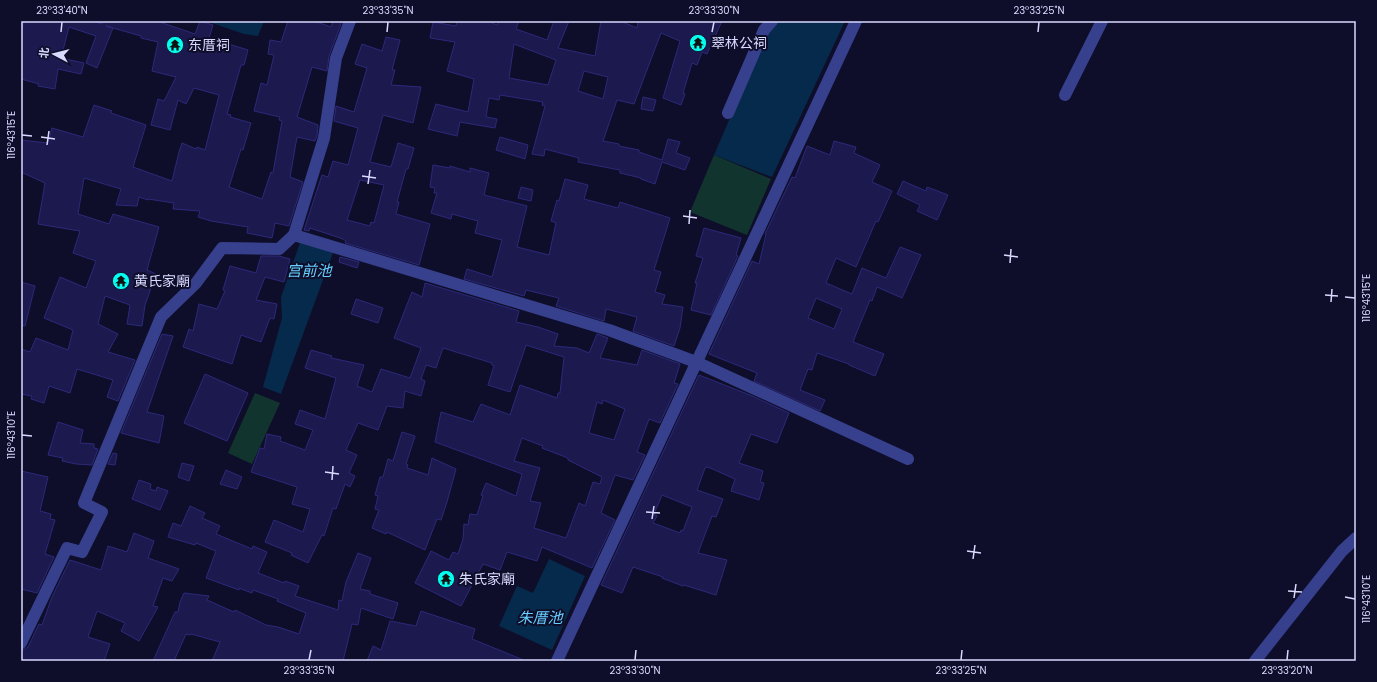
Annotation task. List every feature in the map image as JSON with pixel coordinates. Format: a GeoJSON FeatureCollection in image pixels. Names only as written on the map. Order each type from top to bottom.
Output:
{"type":"FeatureCollection","features":[{"type":"Feature","properties":{"kind":"street"},"geometry":{"type":"LineString","coordinates":[[728,113],[764,30],[772,21]]}},
{"type":"Feature","properties":{"kind":"street"},"geometry":{"type":"LineString","coordinates":[[557,661],[856,21]]}},
{"type":"Feature","properties":{"kind":"street"},"geometry":{"type":"LineString","coordinates":[[1065,95],[1102,21]]}},
{"type":"Feature","properties":{"kind":"street"},"geometry":{"type":"LineString","coordinates":[[21,643],[67,548],[82,552],[102,512],[84,503],[161,317],[196,283],[222,248],[279,249],[294,236],[324,138],[336,58],[346,22]]}},
{"type":"Feature","properties":{"kind":"street"},"geometry":{"type":"LineString","coordinates":[[294,236],[609,330],[696,362],[908,459]]}},
{"type":"Feature","properties":{"kind":"street"},"geometry":{"type":"LineString","coordinates":[[1255,661],[1342,551],[1356,538]]}},
{"type":"Feature","properties":{"kind":"green space"},"geometry":{"type":"Polygon","coordinates":[[[714,155],[771,179],[747,235],[690,212],[714,155]]]}},
{"type":"Feature","properties":{"kind":"green space"},"geometry":{"type":"Polygon","coordinates":[[[255,393],[280,403],[252,464],[228,453],[255,393]]]}},
{"type":"Feature","properties":{"kind":"water"},"geometry":{"type":"Polygon","coordinates":[[[206,21],[264,21],[258,36],[244,34],[206,21]]]}},
{"type":"Feature","properties":{"kind":"water"},"geometry":{"type":"Polygon","coordinates":[[[778,21],[845,21],[772,177],[714,155],[767,32],[778,21]]]}},
{"type":"Feature","properties":{"kind":"water","name":"宫前池"},"geometry":{"type":"Polygon","coordinates":[[[301,240],[334,250],[281,394],[263,387],[282,318],[281,297],[301,240]]]}},
{"type":"Feature","properties":{"kind":"water","name":"朱厝池"},"geometry":{"type":"Polygon","coordinates":[[[549,559],[585,576],[552,650],[499,626],[517,586],[533,593],[549,559]]]}},
{"type":"Feature","properties":{"kind":"building"},"geometry":{"type":"Polygon","coordinates":[[[24,21],[93,21],[102,24],[102,21],[157,21],[195,34],[200,21],[213,25],[209,38],[248,50],[244,65],[241,65],[227,114],[231,115],[230,117],[251,123],[243,150],[241,149],[229,187],[262,199],[271,172],[273,173],[282,121],[279,120],[280,117],[254,111],[261,83],[267,85],[274,55],[268,54],[270,40],[281,42],[288,21],[314,21],[331,27],[333,21],[342,21],[329,56],[327,71],[312,67],[297,117],[318,125],[317,136],[315,141],[297,137],[290,177],[303,182],[289,226],[275,223],[272,238],[247,233],[248,227],[211,221],[198,217],[200,211],[173,209],[174,203],[148,200],[139,197],[137,206],[116,205],[121,189],[84,178],[78,214],[109,224],[113,214],[159,227],[147,270],[156,274],[145,305],[142,326],[127,324],[130,305],[105,296],[98,324],[118,334],[108,352],[135,360],[118,401],[107,397],[113,380],[77,369],[70,393],[49,386],[44,403],[31,399],[32,396],[21,394],[21,349],[30,352],[36,338],[68,350],[73,330],[44,318],[60,277],[86,288],[96,261],[73,253],[80,231],[38,224],[45,183],[21,172],[21,140],[48,143],[52,128],[83,137],[94,105],[112,111],[111,113],[146,125],[133,167],[172,181],[182,143],[196,149],[197,147],[205,150],[219,95],[194,88],[186,104],[178,100],[170,130],[151,125],[158,99],[164,101],[176,77],[152,71],[158,42],[141,38],[141,36],[113,28],[97,68],[86,63],[96,36],[69,27],[61,58],[84,63],[81,74],[58,69],[55,89],[38,86],[39,84],[21,79],[21,31],[24,21]]]}},
{"type":"Feature","properties":{"kind":"building"},"geometry":{"type":"Polygon","coordinates":[[[457,21],[488,21],[497,25],[499,21],[519,21],[516,29],[547,40],[554,21],[569,21],[558,48],[595,56],[601,21],[620,21],[637,28],[638,22],[635,21],[722,21],[707,54],[702,52],[697,65],[692,63],[681,105],[663,98],[680,41],[661,33],[634,104],[617,100],[603,141],[639,150],[639,152],[662,160],[668,139],[680,142],[676,153],[690,158],[685,170],[662,162],[655,184],[641,178],[620,173],[620,170],[578,162],[579,158],[545,149],[544,156],[532,154],[545,106],[542,105],[543,102],[500,95],[499,100],[489,98],[486,117],[497,119],[495,128],[460,122],[457,136],[428,129],[436,104],[468,112],[474,79],[447,71],[455,42],[430,38],[433,22],[456,26],[457,21]],[[514,44],[509,78],[548,85],[556,60],[514,44]],[[584,71],[578,91],[603,99],[608,77],[584,71]]]}},
{"type":"Feature","properties":{"kind":"building"},"geometry":{"type":"Polygon","coordinates":[[[386,37],[400,40],[392,70],[395,70],[391,85],[421,87],[413,123],[383,115],[370,162],[391,167],[398,143],[414,148],[408,169],[406,169],[397,202],[399,202],[396,214],[430,224],[419,265],[345,243],[346,241],[343,239],[310,228],[309,231],[304,230],[322,175],[328,177],[333,161],[348,165],[358,128],[334,121],[336,106],[354,112],[367,68],[355,64],[362,44],[382,51],[386,37]],[[360,180],[347,220],[370,226],[371,222],[374,223],[384,185],[360,180]]]}},
{"type":"Feature","properties":{"kind":"building"},"geometry":{"type":"Polygon","coordinates":[[[643,97],[656,100],[653,111],[641,109],[643,97]]]}},
{"type":"Feature","properties":{"kind":"building"},"geometry":{"type":"Polygon","coordinates":[[[500,137],[528,145],[525,159],[496,150],[500,137]]]}},
{"type":"Feature","properties":{"kind":"building"},"geometry":{"type":"Polygon","coordinates":[[[834,141],[856,147],[854,153],[880,165],[872,182],[892,191],[878,222],[876,221],[856,267],[836,258],[826,283],[852,294],[862,268],[886,278],[900,247],[921,255],[902,298],[877,287],[856,334],[853,342],[884,354],[875,376],[849,364],[817,353],[812,370],[808,369],[800,390],[825,400],[820,411],[754,381],[757,373],[709,354],[752,261],[759,264],[765,234],[792,177],[795,178],[807,146],[830,155],[834,141]],[[816,298],[808,318],[834,329],[842,309],[816,298]]]}},
{"type":"Feature","properties":{"kind":"building"},"geometry":{"type":"Polygon","coordinates":[[[433,165],[450,168],[450,166],[470,172],[470,168],[489,173],[484,195],[527,206],[517,247],[549,255],[556,223],[551,221],[557,200],[559,201],[565,179],[588,185],[584,199],[618,208],[620,202],[670,218],[654,270],[661,272],[655,292],[665,295],[662,304],[683,307],[680,328],[674,346],[633,331],[637,317],[606,309],[604,321],[556,306],[559,298],[526,290],[524,296],[464,279],[467,269],[492,277],[502,240],[475,233],[478,221],[452,214],[451,219],[431,213],[437,193],[434,193],[435,188],[430,187],[433,165]]]}},
{"type":"Feature","properties":{"kind":"building"},"geometry":{"type":"Polygon","coordinates":[[[903,181],[926,191],[927,187],[948,195],[937,220],[917,211],[920,205],[897,194],[903,181]]]}},
{"type":"Feature","properties":{"kind":"building"},"geometry":{"type":"Polygon","coordinates":[[[521,187],[533,190],[531,201],[518,198],[521,187]]]}},
{"type":"Feature","properties":{"kind":"building"},"geometry":{"type":"Polygon","coordinates":[[[704,228],[741,238],[736,255],[738,256],[711,315],[691,310],[697,283],[695,283],[703,258],[696,256],[704,228]]]}},
{"type":"Feature","properties":{"kind":"building"},"geometry":{"type":"Polygon","coordinates":[[[261,256],[279,256],[290,259],[284,282],[265,277],[256,300],[277,304],[274,319],[270,318],[261,342],[241,335],[232,364],[183,347],[189,329],[193,331],[199,304],[217,309],[225,291],[223,290],[230,266],[256,273],[261,256]]]}},
{"type":"Feature","properties":{"kind":"building"},"geometry":{"type":"Polygon","coordinates":[[[340,257],[359,262],[357,268],[339,262],[340,257]]]}},
{"type":"Feature","properties":{"kind":"building"},"geometry":{"type":"Polygon","coordinates":[[[21,282],[35,286],[25,326],[21,325],[21,282]]]}},
{"type":"Feature","properties":{"kind":"building"},"geometry":{"type":"Polygon","coordinates":[[[425,283],[519,311],[516,322],[538,327],[558,334],[554,346],[577,348],[589,353],[597,334],[608,338],[600,358],[637,365],[642,350],[680,364],[674,383],[678,384],[660,423],[649,419],[637,452],[645,455],[633,480],[615,475],[601,513],[615,520],[592,568],[542,547],[537,561],[507,552],[500,570],[483,564],[461,606],[415,583],[431,551],[449,560],[453,552],[458,554],[463,539],[464,524],[468,525],[470,514],[477,515],[483,496],[481,495],[486,483],[516,496],[522,474],[435,442],[441,412],[473,422],[481,404],[510,415],[520,385],[557,398],[558,393],[560,393],[564,357],[526,345],[510,392],[488,385],[494,366],[492,363],[443,348],[436,368],[426,365],[421,379],[425,381],[421,396],[405,391],[403,408],[387,406],[378,430],[358,423],[346,450],[357,455],[349,473],[355,476],[350,487],[345,484],[336,509],[333,508],[324,536],[322,535],[308,563],[291,555],[292,553],[265,542],[274,520],[303,532],[310,509],[292,504],[297,487],[251,472],[260,448],[264,449],[267,434],[281,437],[280,441],[305,450],[313,430],[295,424],[300,410],[325,419],[336,378],[305,368],[311,350],[332,356],[331,358],[364,365],[357,386],[372,392],[381,369],[410,378],[421,348],[394,338],[412,292],[422,297],[425,283]],[[603,400],[602,404],[597,402],[589,433],[614,440],[625,409],[603,400]],[[522,438],[514,461],[540,468],[530,501],[541,503],[534,528],[566,538],[579,503],[585,506],[593,482],[600,484],[602,477],[568,460],[568,458],[522,438]]]}},
{"type":"Feature","properties":{"kind":"building"},"geometry":{"type":"Polygon","coordinates":[[[356,299],[383,308],[378,323],[351,314],[356,299]]]}},
{"type":"Feature","properties":{"kind":"building"},"geometry":{"type":"Polygon","coordinates":[[[162,334],[173,336],[147,412],[164,416],[159,443],[121,433],[162,334]]]}},
{"type":"Feature","properties":{"kind":"building"},"geometry":{"type":"Polygon","coordinates":[[[205,374],[248,393],[227,441],[184,423],[205,374]]]}},
{"type":"Feature","properties":{"kind":"building"},"geometry":{"type":"Polygon","coordinates":[[[699,375],[750,395],[789,413],[777,443],[751,434],[739,463],[763,471],[760,482],[764,483],[759,500],[731,491],[735,479],[708,467],[705,468],[697,490],[723,499],[716,517],[712,516],[698,553],[727,560],[716,595],[684,585],[683,586],[662,578],[663,577],[633,567],[622,593],[601,585],[699,375]],[[662,495],[654,514],[657,516],[653,523],[680,533],[681,530],[683,531],[692,507],[662,495]]]}},
{"type":"Feature","properties":{"kind":"building"},"geometry":{"type":"Polygon","coordinates":[[[58,422],[83,430],[80,443],[94,444],[94,448],[98,449],[92,465],[62,461],[63,458],[48,455],[58,422]]]}},
{"type":"Feature","properties":{"kind":"building"},"geometry":{"type":"Polygon","coordinates":[[[402,432],[415,436],[406,464],[408,465],[407,468],[428,475],[432,458],[456,469],[441,520],[437,519],[425,550],[387,532],[386,534],[372,528],[379,510],[375,509],[378,496],[375,495],[380,477],[383,477],[388,459],[393,461],[402,432]]]}},
{"type":"Feature","properties":{"kind":"building"},"geometry":{"type":"Polygon","coordinates":[[[113,453],[117,454],[115,465],[108,464],[113,453]]]}},
{"type":"Feature","properties":{"kind":"building"},"geometry":{"type":"Polygon","coordinates":[[[182,463],[194,466],[189,481],[178,477],[182,463]]]}},
{"type":"Feature","properties":{"kind":"building"},"geometry":{"type":"Polygon","coordinates":[[[226,470],[242,477],[237,489],[220,484],[226,470]]]}},
{"type":"Feature","properties":{"kind":"building"},"geometry":{"type":"Polygon","coordinates":[[[21,471],[48,477],[40,511],[51,514],[50,519],[55,520],[45,554],[54,557],[37,593],[21,589],[21,471]]]}},
{"type":"Feature","properties":{"kind":"building"},"geometry":{"type":"Polygon","coordinates":[[[139,480],[151,484],[150,489],[156,491],[157,487],[168,491],[160,510],[132,499],[139,480]]]}},
{"type":"Feature","properties":{"kind":"building"},"geometry":{"type":"Polygon","coordinates":[[[190,506],[205,513],[202,518],[220,526],[216,534],[252,549],[253,546],[267,552],[258,573],[284,583],[285,581],[299,586],[295,596],[338,610],[339,600],[342,601],[346,582],[358,553],[371,558],[360,589],[370,591],[370,594],[398,603],[393,619],[361,608],[358,625],[352,624],[343,661],[212,661],[220,642],[186,634],[174,661],[153,661],[175,612],[178,612],[184,593],[209,596],[207,600],[234,612],[235,610],[266,625],[278,627],[299,634],[306,613],[277,601],[278,599],[253,590],[252,593],[239,588],[239,590],[206,578],[216,551],[196,543],[195,545],[168,537],[173,523],[181,526],[190,506]]]}},
{"type":"Feature","properties":{"kind":"building"},"geometry":{"type":"Polygon","coordinates":[[[134,533],[154,541],[148,558],[179,569],[172,581],[163,578],[153,606],[158,607],[139,641],[121,631],[125,623],[97,611],[88,637],[110,644],[104,661],[21,661],[21,650],[28,647],[39,624],[42,625],[52,597],[70,560],[101,570],[108,546],[127,552],[134,533]]]}},
{"type":"Feature","properties":{"kind":"building"},"geometry":{"type":"Polygon","coordinates":[[[421,611],[475,629],[472,639],[526,661],[367,661],[373,646],[381,650],[390,621],[416,626],[421,611]]]}},
{"type":"Feature","properties":{"kind":"place","name":"翠林公祠"},"geometry":{"type":"Point","coordinates":[698,43]}},
{"type":"Feature","properties":{"kind":"place","name":"东厝祠"},"geometry":{"type":"Point","coordinates":[175,45]}},
{"type":"Feature","properties":{"kind":"place","name":"黄氏家廟"},"geometry":{"type":"Point","coordinates":[121,281]}},
{"type":"Feature","properties":{"kind":"place","name":"朱氏家廟"},"geometry":{"type":"Point","coordinates":[446,579]}}]}
